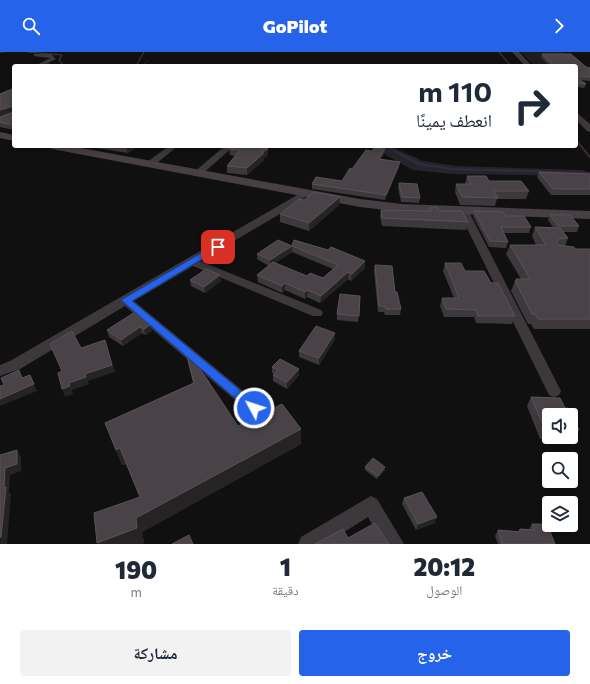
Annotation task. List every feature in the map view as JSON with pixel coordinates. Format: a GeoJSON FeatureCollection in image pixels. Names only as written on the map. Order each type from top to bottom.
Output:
{"type":"FeatureCollection","features":[{"type":"Feature","properties":{"kind":"main road"},"geometry":{"type":"LineString","coordinates":[[0,135],[12,138]]}},
{"type":"Feature","properties":{"kind":"main road"},"geometry":{"type":"LineString","coordinates":[[75,148],[197,174],[360,203],[395,207],[590,215]]}},
{"type":"Feature","properties":{"kind":"street"},"geometry":{"type":"LineString","coordinates":[[515,52],[527,64]]}},
{"type":"Feature","properties":{"kind":"street"},"geometry":{"type":"LineString","coordinates":[[36,55],[50,56],[54,59],[43,64]]}},
{"type":"Feature","properties":{"kind":"street"},"geometry":{"type":"LineString","coordinates":[[578,117],[590,129]]}},
{"type":"Feature","properties":{"kind":"street"},"geometry":{"type":"LineString","coordinates":[[150,164],[171,148]]}},
{"type":"Feature","properties":{"kind":"street"},"geometry":{"type":"LineString","coordinates":[[197,174],[228,148]]}},
{"type":"Feature","properties":{"kind":"street"},"geometry":{"type":"LineString","coordinates":[[0,371],[15,365],[192,262],[282,209],[304,194]]}},
{"type":"Feature","properties":{"kind":"street"},"geometry":{"type":"LineString","coordinates":[[463,210],[554,391]]}},
{"type":"Feature","properties":{"kind":"street"},"geometry":{"type":"LineString","coordinates":[[192,262],[317,313]]}},
{"type":"Feature","properties":{"kind":"street"},"geometry":{"type":"LineString","coordinates":[[126,300],[254,408]]}},
{"type":"Feature","properties":{"kind":"street"},"geometry":{"type":"LineString","coordinates":[[308,544],[371,505],[394,544]]}},
{"type":"Feature","properties":{"kind":"path"},"geometry":{"type":"LineString","coordinates":[[144,64],[148,60]]}},
{"type":"Feature","properties":{"kind":"shaded area"},"geometry":{"type":"Polygon","coordinates":[[[521,52],[563,52],[578,64],[533,64],[521,52]]]}},
{"type":"Feature","properties":{"kind":"shaded area"},"geometry":{"type":"Polygon","coordinates":[[[380,148],[396,148],[423,161],[456,166],[584,170],[590,176],[452,174],[413,170],[386,155],[380,148]]]}},
{"type":"Feature","properties":{"kind":"building"},"geometry":{"type":"Polygon","coordinates":[[[542,54],[571,54],[586,67],[590,68],[590,77],[578,76],[578,64],[552,64],[542,54]]]}},
{"type":"Feature","properties":{"kind":"building"},"geometry":{"type":"Polygon","coordinates":[[[578,78],[586,84],[578,83],[578,78]]]}},
{"type":"Feature","properties":{"kind":"building"},"geometry":{"type":"Polygon","coordinates":[[[12,89],[12,106],[0,110],[0,94],[12,89]]]}},
{"type":"Feature","properties":{"kind":"building"},"geometry":{"type":"Polygon","coordinates":[[[12,112],[12,125],[0,122],[0,117],[12,112]]]}},
{"type":"Feature","properties":{"kind":"building"},"geometry":{"type":"Polygon","coordinates":[[[374,148],[385,149],[379,159],[400,162],[386,195],[312,184],[316,177],[342,181],[350,168],[352,169],[366,150],[372,151],[374,148]]]}},
{"type":"Feature","properties":{"kind":"building"},"geometry":{"type":"Polygon","coordinates":[[[229,149],[268,149],[261,153],[264,153],[247,168],[227,166],[240,150],[229,149]]]}},
{"type":"Feature","properties":{"kind":"building"},"geometry":{"type":"Polygon","coordinates":[[[539,172],[589,174],[590,189],[553,189],[539,172]]]}},
{"type":"Feature","properties":{"kind":"building"},"geometry":{"type":"Polygon","coordinates":[[[467,176],[486,176],[489,181],[521,181],[529,191],[494,191],[498,198],[462,197],[456,184],[471,184],[467,176]]]}},
{"type":"Feature","properties":{"kind":"building"},"geometry":{"type":"Polygon","coordinates":[[[399,183],[417,184],[420,198],[402,197],[399,183]]]}},
{"type":"Feature","properties":{"kind":"building"},"geometry":{"type":"Polygon","coordinates":[[[314,192],[340,197],[309,223],[280,214],[299,199],[304,200],[314,192]]]}},
{"type":"Feature","properties":{"kind":"building"},"geometry":{"type":"Polygon","coordinates":[[[431,207],[437,207],[438,211],[462,211],[468,222],[382,218],[381,210],[431,211],[431,207]]]}},
{"type":"Feature","properties":{"kind":"building"},"geometry":{"type":"Polygon","coordinates":[[[474,211],[503,212],[505,216],[524,216],[531,227],[501,227],[508,242],[490,241],[474,211]]]}},
{"type":"Feature","properties":{"kind":"building"},"geometry":{"type":"Polygon","coordinates":[[[550,215],[570,215],[579,226],[558,226],[550,215]]]}},
{"type":"Feature","properties":{"kind":"building"},"geometry":{"type":"Polygon","coordinates":[[[535,227],[560,228],[568,238],[559,239],[557,242],[558,245],[574,247],[575,249],[590,249],[590,319],[538,319],[535,314],[532,314],[515,281],[517,281],[516,279],[530,279],[510,245],[546,245],[535,227]]]}},
{"type":"Feature","properties":{"kind":"building"},"geometry":{"type":"Polygon","coordinates":[[[278,240],[292,246],[270,260],[257,254],[278,240]]]}},
{"type":"Feature","properties":{"kind":"building"},"geometry":{"type":"Polygon","coordinates":[[[294,240],[328,250],[331,247],[365,261],[352,274],[348,272],[321,296],[308,290],[305,292],[285,283],[282,286],[257,275],[273,262],[307,276],[310,273],[323,278],[338,265],[292,246],[294,240]]]}},
{"type":"Feature","properties":{"kind":"building"},"geometry":{"type":"Polygon","coordinates":[[[445,263],[461,263],[465,271],[484,271],[491,283],[498,283],[515,316],[478,316],[476,310],[446,309],[442,298],[459,298],[445,263]]]}},
{"type":"Feature","properties":{"kind":"building"},"geometry":{"type":"Polygon","coordinates":[[[375,265],[392,266],[395,292],[397,292],[401,309],[386,309],[385,306],[379,306],[375,265]]]}},
{"type":"Feature","properties":{"kind":"building"},"geometry":{"type":"Polygon","coordinates":[[[206,269],[220,275],[204,287],[190,280],[206,269]]]}},
{"type":"Feature","properties":{"kind":"building"},"geometry":{"type":"Polygon","coordinates":[[[340,294],[360,296],[359,316],[337,314],[340,294]]]}},
{"type":"Feature","properties":{"kind":"building"},"geometry":{"type":"Polygon","coordinates":[[[135,312],[150,325],[144,329],[140,327],[121,340],[107,330],[135,312]]]}},
{"type":"Feature","properties":{"kind":"building"},"geometry":{"type":"Polygon","coordinates":[[[316,326],[335,333],[319,358],[299,351],[316,326]]]}},
{"type":"Feature","properties":{"kind":"building"},"geometry":{"type":"Polygon","coordinates":[[[72,331],[81,348],[105,340],[112,365],[85,374],[86,377],[69,383],[70,386],[62,389],[58,373],[62,371],[50,344],[72,331]]]}},
{"type":"Feature","properties":{"kind":"building"},"geometry":{"type":"Polygon","coordinates":[[[186,348],[195,360],[202,360],[204,367],[200,369],[238,426],[282,404],[301,429],[136,518],[137,528],[97,543],[94,513],[140,497],[120,448],[116,450],[105,423],[194,383],[186,348]]]}},
{"type":"Feature","properties":{"kind":"building"},"geometry":{"type":"Polygon","coordinates":[[[280,359],[299,369],[287,382],[273,375],[278,370],[272,367],[280,359]]]}},
{"type":"Feature","properties":{"kind":"building"},"geometry":{"type":"Polygon","coordinates":[[[19,370],[22,378],[30,375],[34,384],[0,399],[0,386],[4,385],[1,378],[19,370]]]}},
{"type":"Feature","properties":{"kind":"building"},"geometry":{"type":"Polygon","coordinates":[[[531,397],[560,398],[565,408],[542,408],[542,423],[531,397]]]}},
{"type":"Feature","properties":{"kind":"building"},"geometry":{"type":"Polygon","coordinates":[[[17,450],[17,464],[5,468],[4,488],[6,487],[0,538],[0,455],[17,450]]]}},
{"type":"Feature","properties":{"kind":"building"},"geometry":{"type":"Polygon","coordinates":[[[373,458],[385,467],[378,476],[365,467],[373,458]]]}},
{"type":"Feature","properties":{"kind":"building"},"geometry":{"type":"Polygon","coordinates":[[[422,492],[437,517],[418,524],[404,498],[422,492]]]}},
{"type":"Feature","properties":{"kind":"building"},"geometry":{"type":"Polygon","coordinates":[[[375,523],[389,544],[315,544],[343,529],[348,538],[375,523]]]}},
{"type":"Feature","properties":{"kind":"building"},"geometry":{"type":"Polygon","coordinates":[[[532,524],[542,524],[542,532],[550,532],[555,544],[502,544],[498,530],[520,532],[520,529],[534,530],[532,524]]]}},
{"type":"Feature","properties":{"kind":"building"},"geometry":{"type":"Polygon","coordinates":[[[189,535],[193,544],[172,544],[189,535]]]}},
{"type":"Feature","properties":{"kind":"waterway"},"geometry":{"type":"LineString","coordinates":[[27,52],[62,55],[59,60],[62,64]]}},
{"type":"Feature","properties":{"kind":"waterway"},"geometry":{"type":"LineString","coordinates":[[137,64],[144,52]]}},
{"type":"Feature","properties":{"kind":"waterway"},"geometry":{"type":"LineString","coordinates":[[499,52],[509,64]]}},
{"type":"Feature","properties":{"kind":"waterway"},"geometry":{"type":"LineString","coordinates":[[578,142],[590,157]]}},
{"type":"Feature","properties":{"kind":"waterway"},"geometry":{"type":"LineString","coordinates":[[391,148],[419,164],[452,169],[590,173]]}},
{"type":"Feature","properties":{"kind":"route"},"geometry":{"type":"LineString","coordinates":[[218,247],[126,300],[254,408]]}}]}
